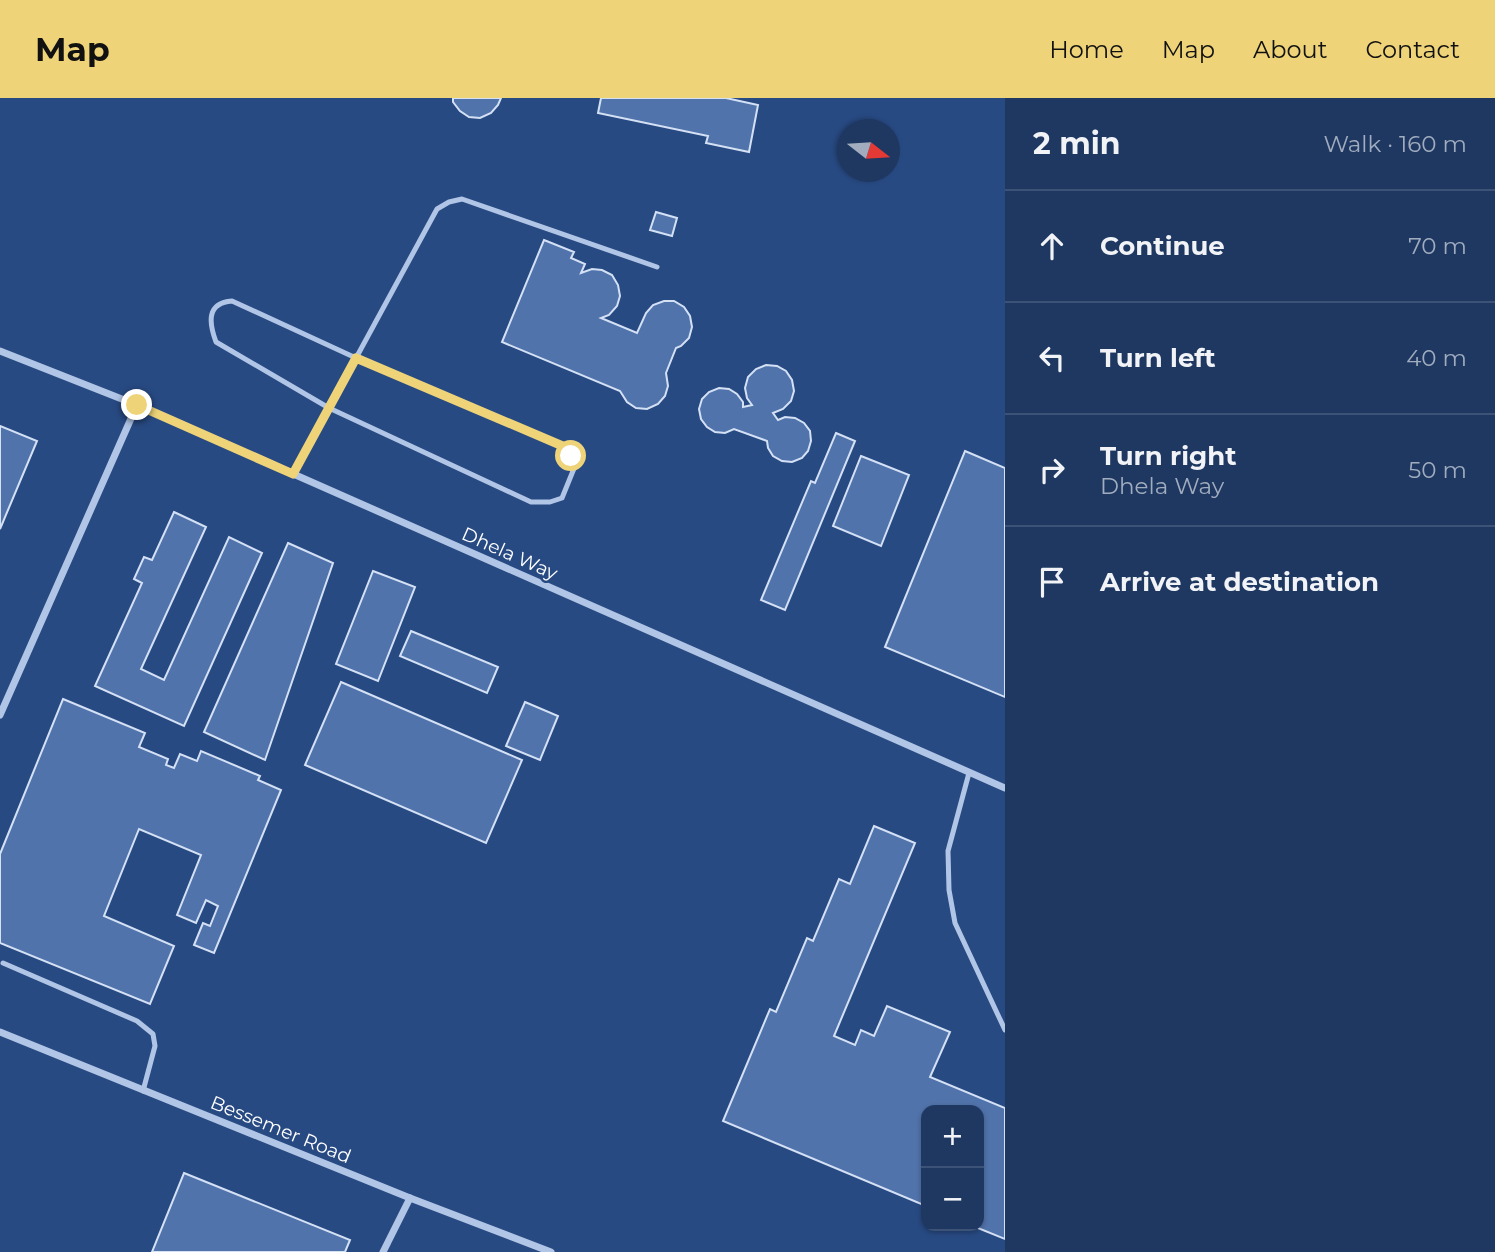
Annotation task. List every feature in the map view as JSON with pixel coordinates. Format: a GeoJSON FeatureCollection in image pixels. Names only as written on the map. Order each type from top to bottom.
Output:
{"type":"FeatureCollection","features":[{"type":"Feature","properties":{"kind":"street","name":"Dhela Way"},"geometry":{"type":"LineString","coordinates":[[0,351],[137,405],[1005,788]]}},
{"type":"Feature","properties":{"kind":"street"},"geometry":{"type":"LineString","coordinates":[[0,715],[137,405]]}},
{"type":"Feature","properties":{"kind":"street","name":"Bessemer Road"},"geometry":{"type":"LineString","coordinates":[[0,1032],[410,1198],[551,1252]]}},
{"type":"Feature","properties":{"kind":"street"},"geometry":{"type":"LineString","coordinates":[[383,1252],[410,1198]]}},
{"type":"Feature","properties":{"kind":"lane"},"geometry":{"type":"LineString","coordinates":[[293,474],[438,209],[449,202],[463,199],[657,267]]}},
{"type":"Feature","properties":{"kind":"lane"},"geometry":{"type":"LineString","coordinates":[[232,301],[356,358],[565,447],[575,466],[562,498],[551,502],[531,502],[329,408],[216,342],[211,330],[212,314],[217,306],[232,301]]}},
{"type":"Feature","properties":{"kind":"lane"},"geometry":{"type":"LineString","coordinates":[[969,773],[948,851],[948,890],[955,923],[1005,1030]]}},
{"type":"Feature","properties":{"kind":"lane"},"geometry":{"type":"LineString","coordinates":[[3,962],[137,1021],[153,1034],[155,1045],[144,1091]]}},
{"type":"Feature","properties":{"kind":"building"},"geometry":{"type":"Polygon","coordinates":[[[453,98],[501,98],[491,113],[480,118],[469,117],[460,111],[453,98]]]}},
{"type":"Feature","properties":{"kind":"building"},"geometry":{"type":"Polygon","coordinates":[[[601,98],[726,98],[758,105],[749,152],[706,143],[708,136],[598,113],[601,98]]]}},
{"type":"Feature","properties":{"kind":"building"},"geometry":{"type":"Polygon","coordinates":[[[656,212],[677,218],[672,236],[650,230],[656,212]]]}},
{"type":"Feature","properties":{"kind":"building"},"geometry":{"type":"Polygon","coordinates":[[[544,240],[574,252],[571,258],[585,264],[581,273],[592,269],[612,275],[620,296],[617,306],[609,315],[601,318],[637,333],[646,313],[653,305],[674,301],[684,307],[690,316],[692,327],[689,338],[676,348],[666,373],[668,386],[665,396],[658,404],[647,409],[636,408],[627,402],[620,391],[502,342],[544,240]]]}},
{"type":"Feature","properties":{"kind":"building"},"geometry":{"type":"Polygon","coordinates":[[[766,365],[777,366],[786,371],[792,380],[794,391],[791,401],[783,409],[773,413],[778,420],[785,417],[795,418],[804,423],[810,431],[808,451],[802,458],[792,462],[773,456],[767,441],[734,429],[725,433],[715,432],[701,419],[699,409],[702,399],[719,388],[729,389],[737,394],[743,407],[752,405],[745,388],[748,377],[756,369],[766,365]]]}},
{"type":"Feature","properties":{"kind":"building"},"geometry":{"type":"Polygon","coordinates":[[[0,426],[37,441],[0,529],[0,426]]]}},
{"type":"Feature","properties":{"kind":"building"},"geometry":{"type":"Polygon","coordinates":[[[836,433],[855,441],[785,610],[761,600],[811,481],[815,483],[836,433]]]}},
{"type":"Feature","properties":{"kind":"building"},"geometry":{"type":"Polygon","coordinates":[[[965,451],[1005,468],[1005,697],[885,647],[965,451]]]}},
{"type":"Feature","properties":{"kind":"building"},"geometry":{"type":"Polygon","coordinates":[[[861,456],[909,475],[881,546],[833,526],[861,456]]]}},
{"type":"Feature","properties":{"kind":"building"},"geometry":{"type":"Polygon","coordinates":[[[174,512],[206,527],[141,669],[164,680],[229,537],[262,553],[184,726],[95,686],[142,583],[134,579],[144,557],[152,560],[174,512]]]}},
{"type":"Feature","properties":{"kind":"building"},"geometry":{"type":"Polygon","coordinates":[[[288,543],[333,563],[265,760],[204,732],[288,543]]]}},
{"type":"Feature","properties":{"kind":"building"},"geometry":{"type":"Polygon","coordinates":[[[373,571],[415,587],[378,681],[336,664],[373,571]]]}},
{"type":"Feature","properties":{"kind":"building"},"geometry":{"type":"Polygon","coordinates":[[[411,631],[498,667],[487,693],[400,656],[411,631]]]}},
{"type":"Feature","properties":{"kind":"building"},"geometry":{"type":"Polygon","coordinates":[[[341,682],[522,760],[486,843],[305,765],[341,682]]]}},
{"type":"Feature","properties":{"kind":"building"},"geometry":{"type":"Polygon","coordinates":[[[63,699],[145,733],[139,747],[168,759],[166,765],[174,768],[180,754],[197,761],[201,751],[260,776],[258,780],[281,790],[214,953],[194,945],[203,923],[210,926],[218,906],[206,900],[196,923],[177,915],[201,855],[139,829],[104,916],[174,946],[150,1004],[0,943],[0,854],[63,699]]]}},
{"type":"Feature","properties":{"kind":"building"},"geometry":{"type":"Polygon","coordinates":[[[525,702],[558,716],[540,760],[506,746],[525,702]]]}},
{"type":"Feature","properties":{"kind":"building"},"geometry":{"type":"Polygon","coordinates":[[[874,826],[915,843],[834,1036],[855,1045],[861,1030],[874,1036],[887,1006],[950,1032],[930,1077],[1005,1108],[1005,1239],[984,1230],[984,1105],[921,1105],[921,1204],[723,1121],[770,1009],[776,1012],[807,938],[813,941],[839,879],[850,884],[874,826]]]}},
{"type":"Feature","properties":{"kind":"building"},"geometry":{"type":"Polygon","coordinates":[[[184,1173],[350,1240],[345,1252],[152,1252],[184,1173]]]}},
{"type":"Feature","properties":{"kind":"route"},"geometry":{"type":"LineString","coordinates":[[137,405],[293,474],[356,358],[565,447],[571,456]]}}]}
